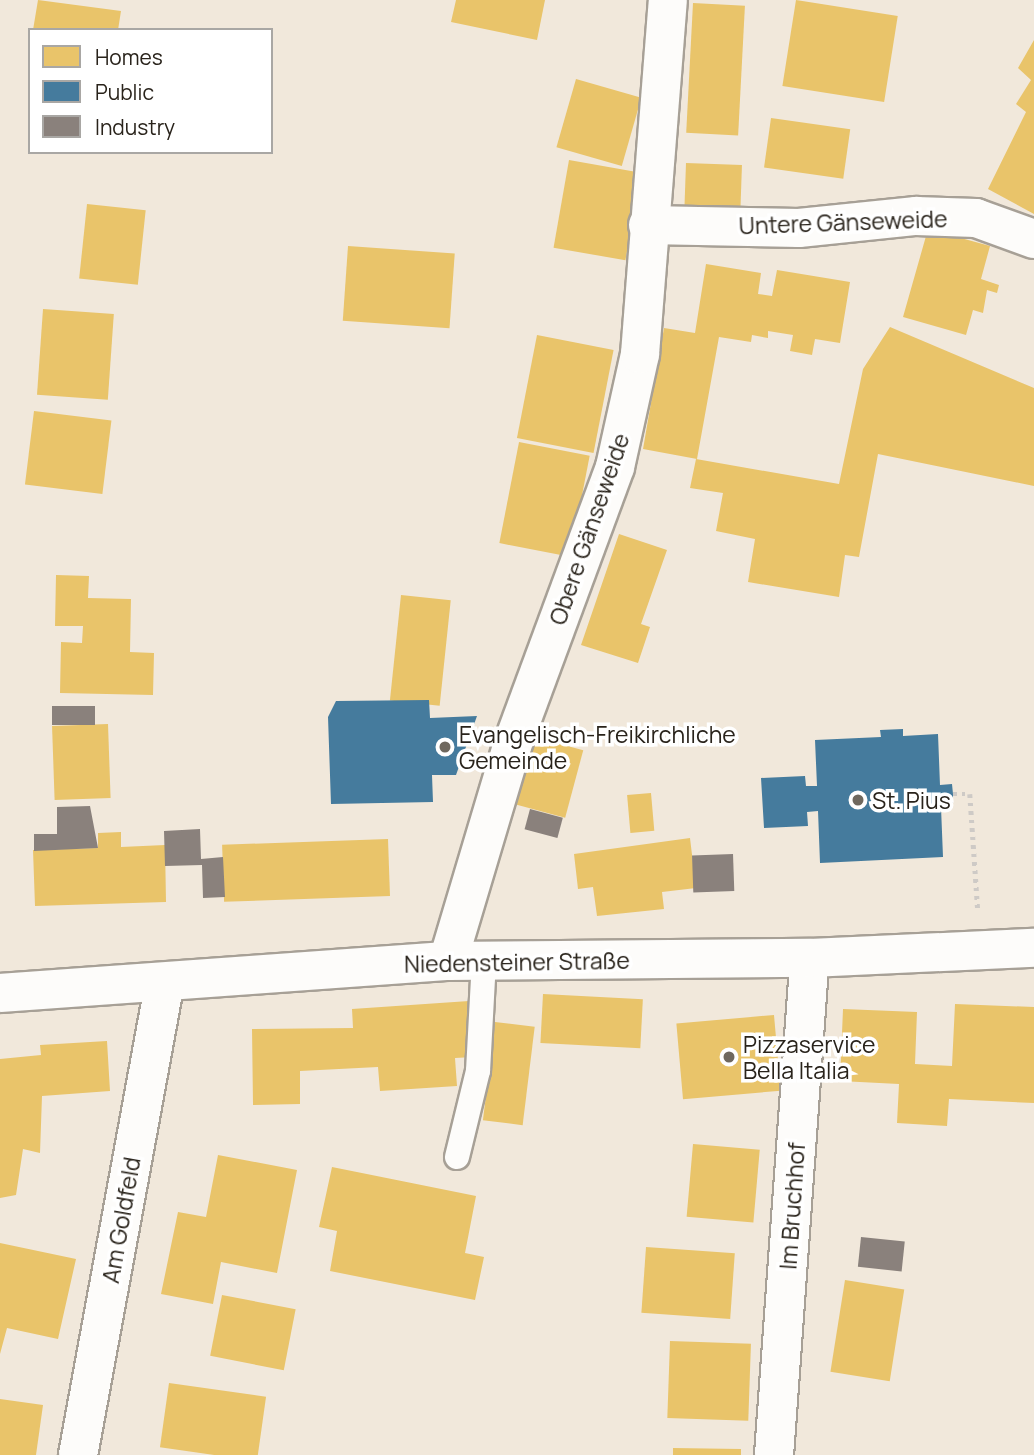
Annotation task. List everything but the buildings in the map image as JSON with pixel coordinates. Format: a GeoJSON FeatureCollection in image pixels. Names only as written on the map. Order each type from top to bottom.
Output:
{"type":"FeatureCollection","features":[{"type":"Feature","properties":{"kind":"street","name":"Obere Gänseweide"},"geometry":{"type":"LineString","coordinates":[[466,961],[513,743],[615,467],[640,355],[648,225],[668,0]]}},
{"type":"Feature","properties":{"kind":"street","name":"Untere Gänseweide"},"geometry":{"type":"LineString","coordinates":[[648,225],[799,228],[916,216],[976,218],[1034,239]]}},
{"type":"Feature","properties":{"kind":"street","name":"Niedensteiner Straße"},"geometry":{"type":"LineString","coordinates":[[0,993],[164,985],[466,961],[810,958],[1034,948]]}},
{"type":"Feature","properties":{"kind":"street","name":"Im Bruchhof"},"geometry":{"type":"LineString","coordinates":[[774,1455],[810,958]]}},
{"type":"Feature","properties":{"kind":"street","name":"Am Goldfeld"},"geometry":{"type":"LineString","coordinates":[[78,1455],[164,985]]}},
{"type":"Feature","properties":{"kind":"lane"},"geometry":{"type":"LineString","coordinates":[[457,1157],[478,1071],[466,961]]}},
{"type":"Feature","properties":{"kind":"path"},"geometry":{"type":"LineString","coordinates":[[953,794],[970,794],[980,950]]}},
{"type":"Feature","properties":{"kind":"place","name":"Evangelisch-Freikirchliche Gemeinde"},"geometry":{"type":"Point","coordinates":[445,747]}},
{"type":"Feature","properties":{"kind":"place","name":"St. Pius"},"geometry":{"type":"Point","coordinates":[858,800]}},
{"type":"Feature","properties":{"kind":"place","name":"Pizzaservice Bella Italia"},"geometry":{"type":"Point","coordinates":[729,1057]}}]}
